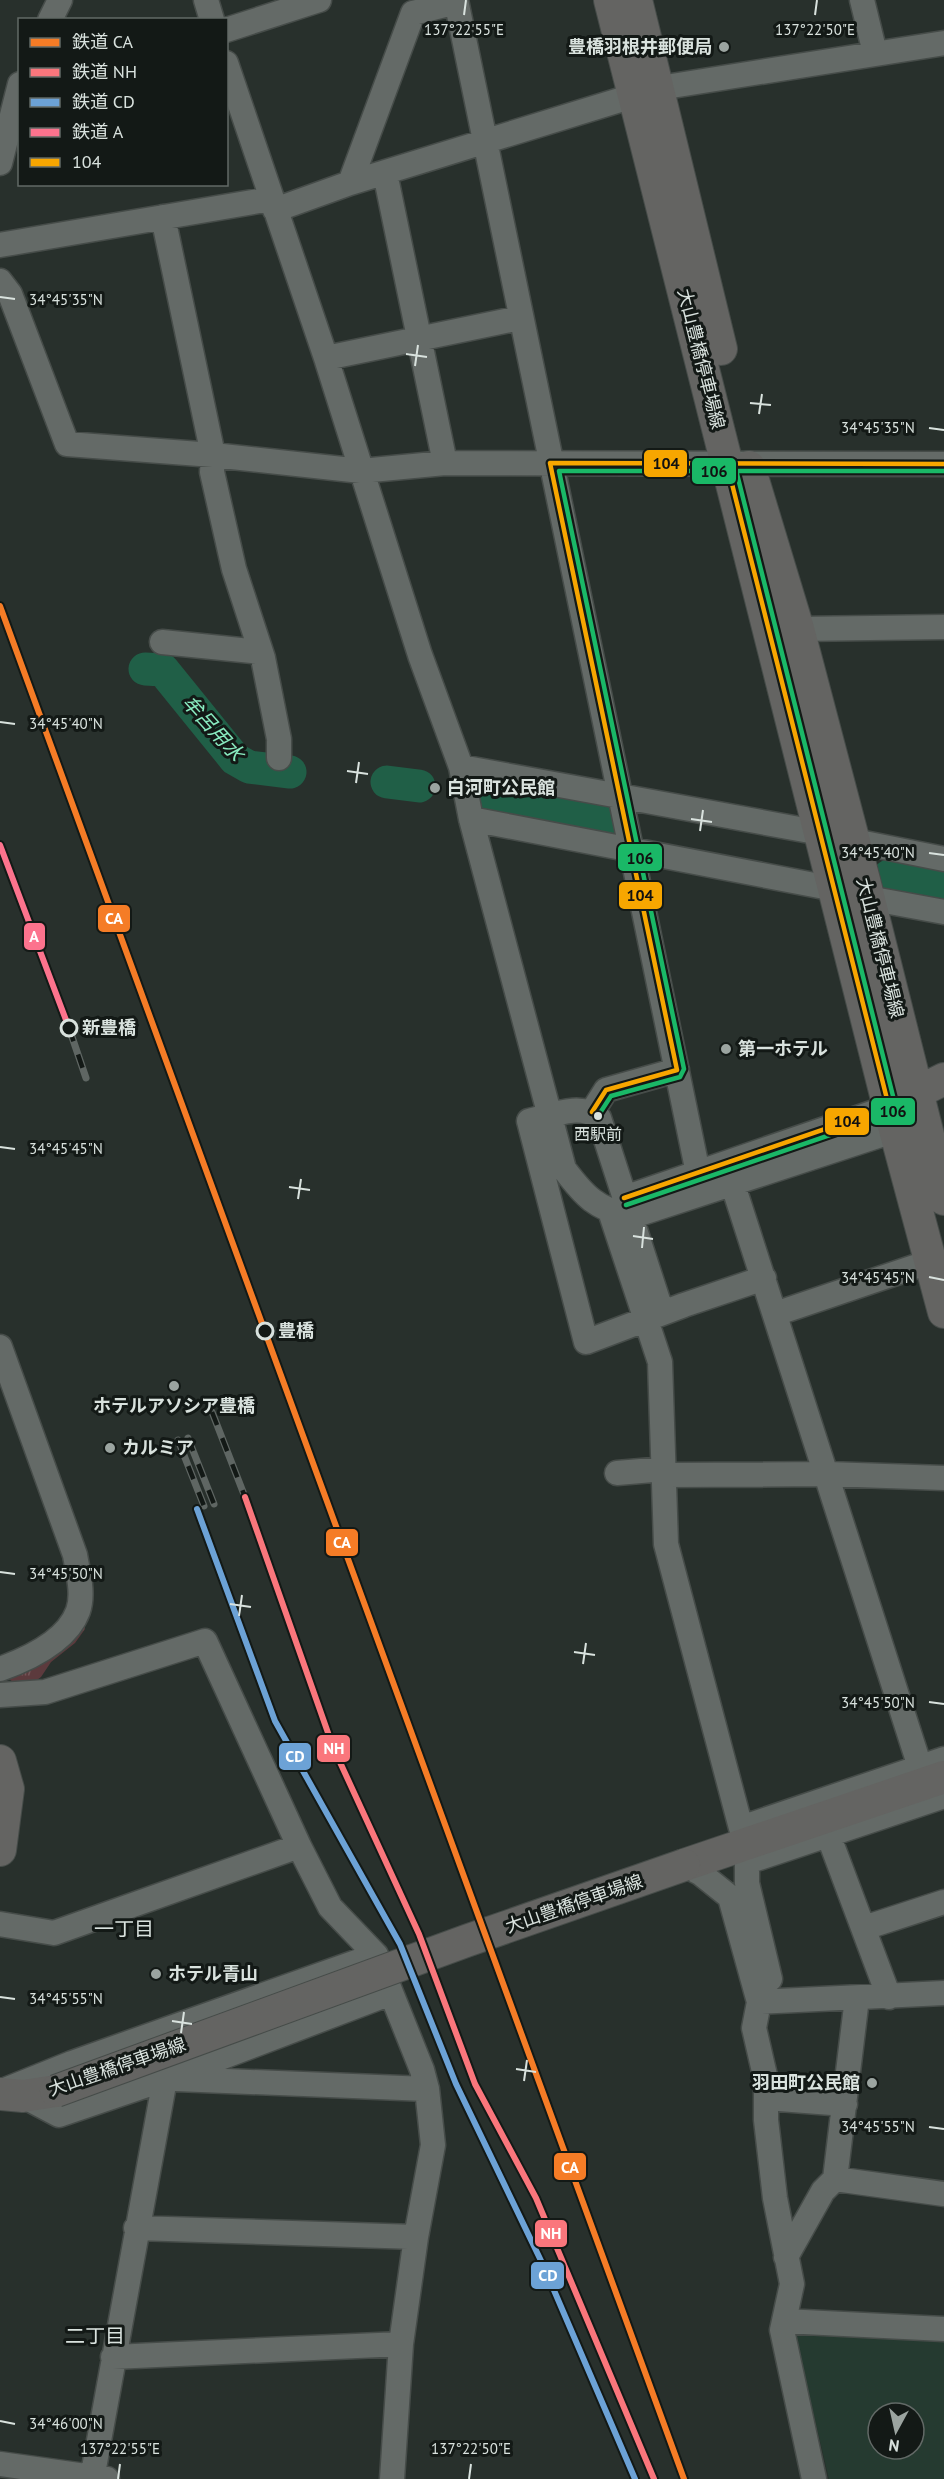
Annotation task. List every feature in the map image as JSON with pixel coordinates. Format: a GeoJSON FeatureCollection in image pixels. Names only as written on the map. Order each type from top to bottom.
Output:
{"type":"FeatureCollection","features":[{"type":"Feature","properties":{"kind":"main road","name":"大山豊橋停車場線"},"geometry":{"type":"LineString","coordinates":[[610,0],[647,91]]}},
{"type":"Feature","properties":{"kind":"main road","name":"大山豊橋停車場線"},"geometry":{"type":"LineString","coordinates":[[636,0],[647,91],[738,464],[821,836],[833,881],[944,1199]]}},
{"type":"Feature","properties":{"kind":"main road","name":"大山豊橋停車場線"},"geometry":{"type":"LineString","coordinates":[[738,464],[798,629],[866,889],[913,1112],[932,1261],[944,1312]]}},
{"type":"Feature","properties":{"kind":"main road"},"geometry":{"type":"LineString","coordinates":[[913,1112],[944,1079]]}},
{"type":"Feature","properties":{"kind":"main road"},"geometry":{"type":"LineString","coordinates":[[0,1761],[8,1788],[0,1850]]}},
{"type":"Feature","properties":{"kind":"main road","name":"大山豊橋停車場線"},"geometry":{"type":"LineString","coordinates":[[8,2094],[56,2091],[466,1941],[684,1865],[932,1772]]}},
{"type":"Feature","properties":{"kind":"street"},"geometry":{"type":"LineString","coordinates":[[51,18],[60,0]]}},
{"type":"Feature","properties":{"kind":"street"},"geometry":{"type":"LineString","coordinates":[[206,0],[211,18]]}},
{"type":"Feature","properties":{"kind":"street"},"geometry":{"type":"LineString","coordinates":[[228,29],[319,0]]}},
{"type":"Feature","properties":{"kind":"street"},"geometry":{"type":"LineString","coordinates":[[862,0],[875,53]]}},
{"type":"Feature","properties":{"kind":"street"},"geometry":{"type":"LineString","coordinates":[[350,183],[413,13],[456,1],[698,1173]]}},
{"type":"Feature","properties":{"kind":"street"},"geometry":{"type":"LineString","coordinates":[[0,245],[163,217],[273,204],[385,173],[647,91],[944,43]]}},
{"type":"Feature","properties":{"kind":"street"},"geometry":{"type":"LineString","coordinates":[[228,69],[326,358],[420,655],[461,767],[471,819],[564,1170],[615,1202],[733,1185],[913,1112]]}},
{"type":"Feature","properties":{"kind":"street"},"geometry":{"type":"LineString","coordinates":[[0,164],[11,96]]}},
{"type":"Feature","properties":{"kind":"street"},"geometry":{"type":"LineString","coordinates":[[385,173],[445,463]]}},
{"type":"Feature","properties":{"kind":"street"},"geometry":{"type":"LineString","coordinates":[[163,217],[213,455],[212,472],[234,569],[261,652],[277,730],[279,758]]}},
{"type":"Feature","properties":{"kind":"street"},"geometry":{"type":"LineString","coordinates":[[0,281],[10,294],[67,444],[213,455],[361,471],[445,463],[944,464]]}},
{"type":"Feature","properties":{"kind":"street"},"geometry":{"type":"LineString","coordinates":[[326,358],[520,318]]}},
{"type":"Feature","properties":{"kind":"street"},"geometry":{"type":"LineString","coordinates":[[798,629],[944,627]]}},
{"type":"Feature","properties":{"kind":"street"},"geometry":{"type":"LineString","coordinates":[[162,642],[261,652]]}},
{"type":"Feature","properties":{"kind":"street"},"geometry":{"type":"LineString","coordinates":[[461,767],[821,836]]}},
{"type":"Feature","properties":{"kind":"street"},"geometry":{"type":"LineString","coordinates":[[471,819],[632,852],[833,881]]}},
{"type":"Feature","properties":{"kind":"street"},"geometry":{"type":"LineString","coordinates":[[854,844],[944,860]]}},
{"type":"Feature","properties":{"kind":"street"},"geometry":{"type":"LineString","coordinates":[[866,889],[944,912]]}},
{"type":"Feature","properties":{"kind":"street"},"geometry":{"type":"LineString","coordinates":[[592,1112],[606,1090],[677,1070]]}},
{"type":"Feature","properties":{"kind":"street"},"geometry":{"type":"LineString","coordinates":[[764,1278],[654,1316],[586,1342],[529,1121],[581,1109],[592,1112],[598,1118],[615,1202],[654,1316],[660,1362],[666,1544],[741,1828],[932,1772],[944,1759]]}},
{"type":"Feature","properties":{"kind":"street"},"geometry":{"type":"LineString","coordinates":[[615,1202],[698,1173],[913,1112]]}},
{"type":"Feature","properties":{"kind":"street"},"geometry":{"type":"LineString","coordinates":[[733,1185],[828,1474],[932,1772]]}},
{"type":"Feature","properties":{"kind":"street"},"geometry":{"type":"LineString","coordinates":[[775,1314],[932,1261]]}},
{"type":"Feature","properties":{"kind":"street"},"geometry":{"type":"LineString","coordinates":[[0,1347],[75,1555],[80,1588],[78,1611],[66,1630],[52,1643],[0,1669]]}},
{"type":"Feature","properties":{"kind":"street"},"geometry":{"type":"LineString","coordinates":[[617,1473],[828,1474],[944,1478]]}},
{"type":"Feature","properties":{"kind":"street"},"geometry":{"type":"LineString","coordinates":[[0,1695],[45,1692],[205,1641],[299,1846],[330,1907],[376,1955],[422,2070],[427,2089],[433,2145],[416,2237],[401,2344],[392,2479]]}},
{"type":"Feature","properties":{"kind":"street"},"geometry":{"type":"LineString","coordinates":[[814,2479],[782,2330],[792,2284],[776,2198],[764,2068],[754,2028],[767,2001],[747,1883],[747,1862],[829,1837],[944,1796]]}},
{"type":"Feature","properties":{"kind":"street"},"geometry":{"type":"LineString","coordinates":[[829,1837],[889,1997]]}},
{"type":"Feature","properties":{"kind":"street"},"geometry":{"type":"LineString","coordinates":[[0,1924],[54,1933],[299,1846]]}},
{"type":"Feature","properties":{"kind":"street"},"geometry":{"type":"LineString","coordinates":[[684,1865],[700,1873],[730,1897],[767,2001]]}},
{"type":"Feature","properties":{"kind":"street"},"geometry":{"type":"LineString","coordinates":[[864,1928],[944,1902]]}},
{"type":"Feature","properties":{"kind":"street"},"geometry":{"type":"LineString","coordinates":[[8,2094],[72,2063],[376,1955]]}},
{"type":"Feature","properties":{"kind":"street"},"geometry":{"type":"LineString","coordinates":[[8,2094],[59,2115],[165,2079],[391,1993]]}},
{"type":"Feature","properties":{"kind":"street"},"geometry":{"type":"LineString","coordinates":[[767,2001],[944,1994]]}},
{"type":"Feature","properties":{"kind":"street"},"geometry":{"type":"LineString","coordinates":[[786,2257],[823,2192],[835,2179],[857,1998]]}},
{"type":"Feature","properties":{"kind":"street"},"geometry":{"type":"LineString","coordinates":[[165,2079],[427,2089]]}},
{"type":"Feature","properties":{"kind":"street"},"geometry":{"type":"LineString","coordinates":[[0,2464],[98,2478],[113,2357],[165,2079]]}},
{"type":"Feature","properties":{"kind":"street"},"geometry":{"type":"LineString","coordinates":[[766,2098],[845,2104]]}},
{"type":"Feature","properties":{"kind":"street"},"geometry":{"type":"LineString","coordinates":[[835,2179],[944,2194]]}},
{"type":"Feature","properties":{"kind":"street"},"geometry":{"type":"LineString","coordinates":[[136,2228],[416,2237]]}},
{"type":"Feature","properties":{"kind":"street"},"geometry":{"type":"LineString","coordinates":[[784,2321],[944,2329]]}},
{"type":"Feature","properties":{"kind":"street"},"geometry":{"type":"LineString","coordinates":[[113,2357],[401,2344]]}},
{"type":"Feature","properties":{"kind":"shaded area"},"geometry":{"type":"Polygon","coordinates":[[[792,2323],[944,2333],[944,2479],[829,2479],[792,2323]]]}},
{"type":"Feature","properties":{"kind":"green space"},"geometry":{"type":"Polygon","coordinates":[[[83,1618],[85,1629],[75,1643],[51,1662],[41,1677],[34,1682],[13,1682],[8,1678],[83,1618]]]}},
{"type":"Feature","properties":{"kind":"waterway","name":"牟呂用水"},"geometry":{"type":"LineString","coordinates":[[145,669],[163,670],[235,759],[249,767],[290,772]]}},
{"type":"Feature","properties":{"kind":"waterway","name":"牟呂用水"},"geometry":{"type":"LineString","coordinates":[[387,782],[419,786]]}},
{"type":"Feature","properties":{"kind":"waterway","name":"牟呂用水"},"geometry":{"type":"LineString","coordinates":[[489,798],[604,820]]}},
{"type":"Feature","properties":{"kind":"waterway","name":"牟呂用水"},"geometry":{"type":"LineString","coordinates":[[889,876],[944,886]]}},
{"type":"Feature","properties":{"kind":"railway"},"geometry":{"type":"LineString","coordinates":[[69,1028],[86,1078]]}},
{"type":"Feature","properties":{"kind":"railway"},"geometry":{"type":"LineString","coordinates":[[212,1412],[245,1497]]}},
{"type":"Feature","properties":{"kind":"railway"},"geometry":{"type":"LineString","coordinates":[[188,1438],[214,1504]]}},
{"type":"Feature","properties":{"kind":"railway"},"geometry":{"type":"LineString","coordinates":[[178,1440],[204,1506]]}},
{"type":"Feature","properties":{"kind":"rail line","name":"CA"},"geometry":{"type":"LineString","coordinates":[[0,606],[684,2479]]}},
{"type":"Feature","properties":{"kind":"rail line","name":"A"},"geometry":{"type":"LineString","coordinates":[[0,845],[69,1028]]}},
{"type":"Feature","properties":{"kind":"rail line","name":"NH"},"geometry":{"type":"LineString","coordinates":[[245,1497],[333,1747],[419,1934],[475,2084],[536,2198],[654,2479]]}},
{"type":"Feature","properties":{"kind":"rail line","name":"CD"},"geometry":{"type":"LineString","coordinates":[[197,1509],[275,1721],[400,1944],[456,2084],[544,2267],[635,2479]]}},
{"type":"Feature","properties":{"kind":"transit line","name":"106"},"geometry":{"type":"LineString","coordinates":[[626,1205],[891,1114],[896,1108],[734,462]]}},
{"type":"Feature","properties":{"kind":"transit line","name":"104"},"geometry":{"type":"LineString","coordinates":[[592,1112],[606,1090],[677,1070],[550,463],[944,464]]}},
{"type":"Feature","properties":{"kind":"transit line","name":"104"},"geometry":{"type":"LineString","coordinates":[[624,1198],[889,1107],[727,464]]}},
{"type":"Feature","properties":{"kind":"transit line","name":"106"},"geometry":{"type":"LineString","coordinates":[[598,1116],[611,1096],[680,1077],[684,1069],[559,471],[944,471]]}},
{"type":"Feature","properties":{"kind":"place","name":"豊橋羽根井郵便局"},"geometry":{"type":"Point","coordinates":[724,47]}},
{"type":"Feature","properties":{"kind":"place","name":"白河町公民館"},"geometry":{"type":"Point","coordinates":[435,788]}},
{"type":"Feature","properties":{"kind":"place","name":"新豊橋"},"geometry":{"type":"Point","coordinates":[69,1028]}},
{"type":"Feature","properties":{"kind":"place","name":"第一ホテル"},"geometry":{"type":"Point","coordinates":[726,1049]}},
{"type":"Feature","properties":{"kind":"place","name":"西駅前"},"geometry":{"type":"Point","coordinates":[598,1116]}},
{"type":"Feature","properties":{"kind":"place","name":"豊橋"},"geometry":{"type":"Point","coordinates":[265,1331]}},
{"type":"Feature","properties":{"kind":"place","name":"ホテルアソシア豊橋"},"geometry":{"type":"Point","coordinates":[174,1386]}},
{"type":"Feature","properties":{"kind":"place","name":"カルミア"},"geometry":{"type":"Point","coordinates":[110,1448]}},
{"type":"Feature","properties":{"kind":"place","name":"ホテル青山"},"geometry":{"type":"Point","coordinates":[156,1974]}},
{"type":"Feature","properties":{"kind":"place","name":"羽田町公民館"},"geometry":{"type":"Point","coordinates":[872,2083]}},
{"type":"Feature","properties":{"kind":"district","name":"一丁目"},"geometry":{"type":"Point","coordinates":[124,1929]}},
{"type":"Feature","properties":{"kind":"district","name":"二丁目"},"geometry":{"type":"Point","coordinates":[95,2336]}}]}
